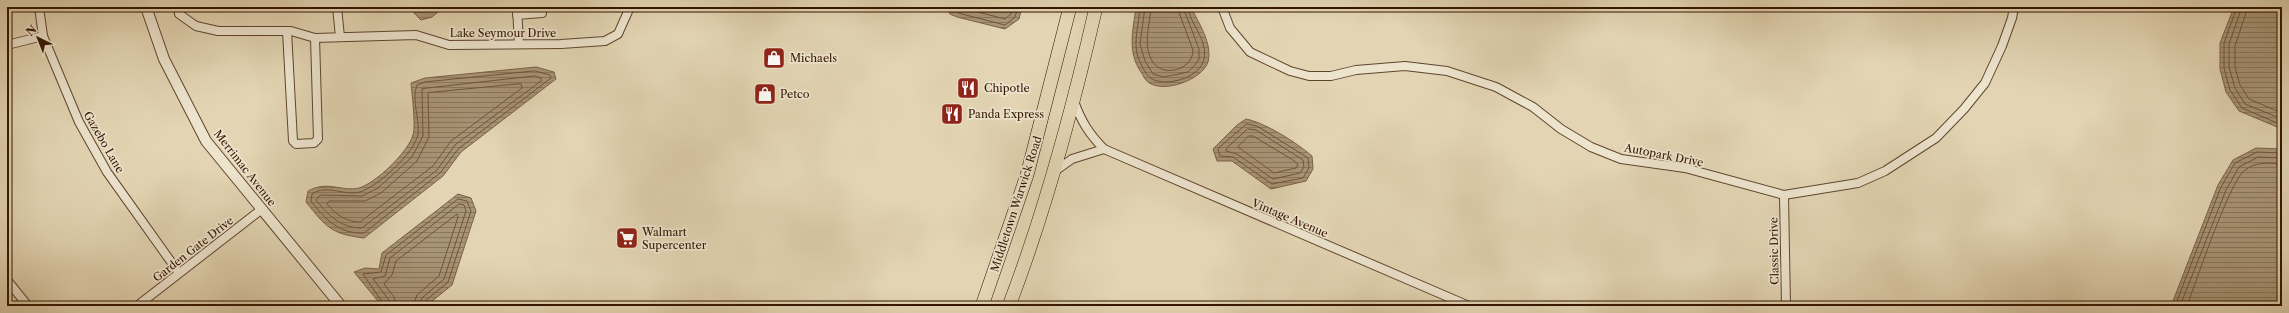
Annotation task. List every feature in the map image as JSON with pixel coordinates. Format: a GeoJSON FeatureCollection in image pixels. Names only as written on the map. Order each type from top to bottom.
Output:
{"type":"FeatureCollection","features":[{"type":"Feature","properties":{"kind":"main road","name":"Middletown Warwick Road"},"geometry":{"type":"LineString","coordinates":[[982,306],[1027,175],[1070,7]]}},
{"type":"Feature","properties":{"kind":"main road"},"geometry":{"type":"LineString","coordinates":[[1009,306],[1054,172],[1074,101],[1096,7]]}},
{"type":"Feature","properties":{"kind":"street","name":"Gazebo Lane"},"geometry":{"type":"LineString","coordinates":[[39,7],[43,36],[79,122],[107,172],[179,273]]}},
{"type":"Feature","properties":{"kind":"street","name":"Merrimac Avenue"},"geometry":{"type":"LineString","coordinates":[[146,7],[164,59],[206,141],[341,306]]}},
{"type":"Feature","properties":{"kind":"street","name":"Lake Seymour Drive"},"geometry":{"type":"LineString","coordinates":[[178,7],[179,14],[196,26],[218,31],[287,31],[315,38],[416,35],[449,45],[606,41],[618,34],[630,7]]}},
{"type":"Feature","properties":{"kind":"street"},"geometry":{"type":"LineString","coordinates":[[337,7],[340,37]]}},
{"type":"Feature","properties":{"kind":"street"},"geometry":{"type":"LineString","coordinates":[[519,44],[517,11],[542,13],[542,7]]}},
{"type":"Feature","properties":{"kind":"street","name":"Autopark Drive"},"geometry":{"type":"LineString","coordinates":[[1222,7],[1230,28],[1250,52],[1290,71],[1308,76],[1331,76],[1356,70],[1405,66],[1447,71],[1496,87],[1533,106],[1561,129],[1591,147],[1621,159],[1685,168],[1725,181],[1784,195],[1858,182],[1885,171],[1936,138],[1964,109],[1984,83],[2002,46],[2012,18],[2014,7]]}},
{"type":"Feature","properties":{"kind":"street"},"geometry":{"type":"LineString","coordinates":[[287,31],[293,141],[296,144],[314,143],[318,139],[315,38]]}},
{"type":"Feature","properties":{"kind":"street"},"geometry":{"type":"LineString","coordinates":[[7,45],[43,36]]}},
{"type":"Feature","properties":{"kind":"street","name":"Vintage Avenue"},"geometry":{"type":"LineString","coordinates":[[1074,101],[1080,119],[1088,133],[1104,149],[1469,306]]}},
{"type":"Feature","properties":{"kind":"street"},"geometry":{"type":"LineString","coordinates":[[1054,172],[1072,159],[1104,149]]}},
{"type":"Feature","properties":{"kind":"street","name":"Classic Drive"},"geometry":{"type":"LineString","coordinates":[[1784,195],[1786,306]]}},
{"type":"Feature","properties":{"kind":"street","name":"Garden Gate Drive"},"geometry":{"type":"LineString","coordinates":[[137,306],[262,209]]}},
{"type":"Feature","properties":{"kind":"street"},"geometry":{"type":"LineString","coordinates":[[7,280],[28,306]]}},
{"type":"Feature","properties":{"kind":"water"},"geometry":{"type":"Polygon","coordinates":[[[414,7],[439,7],[439,11],[432,17],[421,20],[414,13],[414,7]]]}},
{"type":"Feature","properties":{"kind":"water"},"geometry":{"type":"Polygon","coordinates":[[[946,7],[1022,7],[1019,19],[1005,29],[957,17],[950,14],[946,7]]]}},
{"type":"Feature","properties":{"kind":"water"},"geometry":{"type":"Polygon","coordinates":[[[1136,7],[1191,7],[1207,41],[1209,55],[1208,62],[1204,69],[1190,79],[1172,86],[1155,85],[1147,81],[1137,64],[1132,49],[1136,7]]]}},
{"type":"Feature","properties":{"kind":"water"},"geometry":{"type":"Polygon","coordinates":[[[2234,7],[2282,7],[2282,129],[2239,111],[2226,92],[2220,69],[2220,43],[2234,7]]]}},
{"type":"Feature","properties":{"kind":"water"},"geometry":{"type":"Polygon","coordinates":[[[536,67],[554,72],[556,79],[461,152],[443,176],[364,238],[344,234],[330,228],[319,218],[306,202],[308,191],[322,186],[352,189],[366,185],[382,174],[398,158],[410,142],[414,131],[414,110],[411,83],[425,78],[536,67]]]}},
{"type":"Feature","properties":{"kind":"water"},"geometry":{"type":"Polygon","coordinates":[[[1246,119],[1254,121],[1281,134],[1312,156],[1313,169],[1306,181],[1271,189],[1232,161],[1217,161],[1213,149],[1237,125],[1246,119]]]}},
{"type":"Feature","properties":{"kind":"water"},"geometry":{"type":"Polygon","coordinates":[[[2256,148],[2282,149],[2282,306],[2171,306],[2218,185],[2233,160],[2256,148]]]}},
{"type":"Feature","properties":{"kind":"water"},"geometry":{"type":"Polygon","coordinates":[[[458,194],[471,198],[476,211],[452,285],[426,306],[382,306],[354,272],[365,268],[379,269],[382,253],[458,194]]]}},
{"type":"Feature","properties":{"kind":"place","name":"Michaels"},"geometry":{"type":"Point","coordinates":[774,58]}},
{"type":"Feature","properties":{"kind":"place","name":"Chipotle"},"geometry":{"type":"Point","coordinates":[968,88]}},
{"type":"Feature","properties":{"kind":"place","name":"Petco"},"geometry":{"type":"Point","coordinates":[765,94]}},
{"type":"Feature","properties":{"kind":"place","name":"Panda Express"},"geometry":{"type":"Point","coordinates":[952,114]}},
{"type":"Feature","properties":{"kind":"place","name":"Walmart Supercenter"},"geometry":{"type":"Point","coordinates":[627,238]}}]}
